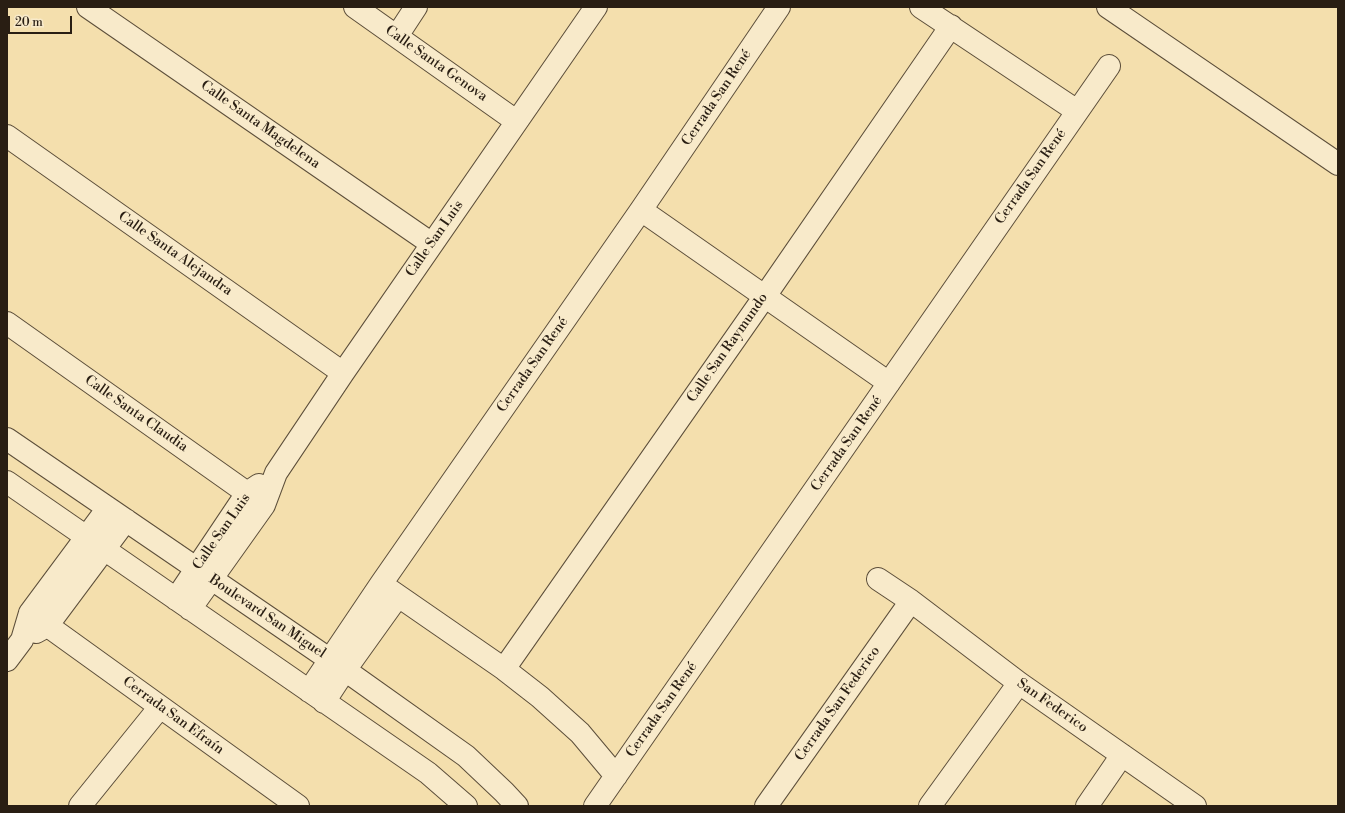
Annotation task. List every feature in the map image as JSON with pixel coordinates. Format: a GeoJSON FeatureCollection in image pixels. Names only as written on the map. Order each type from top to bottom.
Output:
{"type":"FeatureCollection","features":[{"type":"Feature","properties":{"kind":"street","name":"Calle Santa Magdelena"},"geometry":{"type":"LineString","coordinates":[[88,7],[432,244]]}},
{"type":"Feature","properties":{"kind":"street","name":"Calle Santa Genova"},"geometry":{"type":"LineString","coordinates":[[355,7],[516,121]]}},
{"type":"Feature","properties":{"kind":"street"},"geometry":{"type":"LineString","coordinates":[[397,36],[416,7]]}},
{"type":"Feature","properties":{"kind":"street","name":"Calle San Luis"},"geometry":{"type":"LineString","coordinates":[[183,604],[256,499],[276,473],[516,121],[596,7]]}},
{"type":"Feature","properties":{"kind":"street","name":"Cerrada San René"},"geometry":{"type":"LineString","coordinates":[[317,696],[390,590],[641,210],[779,7]]}},
{"type":"Feature","properties":{"kind":"street"},"geometry":{"type":"LineString","coordinates":[[921,7],[1077,112]]}},
{"type":"Feature","properties":{"kind":"street"},"geometry":{"type":"LineString","coordinates":[[1108,7],[1338,164]]}},
{"type":"Feature","properties":{"kind":"street","name":"Calle San Raymundo"},"geometry":{"type":"LineString","coordinates":[[504,669],[765,296],[951,26]]}},
{"type":"Feature","properties":{"kind":"street","name":"Cerrada San René"},"geometry":{"type":"LineString","coordinates":[[595,806],[1110,66]]}},
{"type":"Feature","properties":{"kind":"street","name":"Calle Santa Alejandra"},"geometry":{"type":"LineString","coordinates":[[7,136],[343,373]]}},
{"type":"Feature","properties":{"kind":"street"},"geometry":{"type":"LineString","coordinates":[[641,210],[888,384]]}},
{"type":"Feature","properties":{"kind":"street","name":"Calle Santa Claudia"},"geometry":{"type":"LineString","coordinates":[[7,323],[256,499]]}},
{"type":"Feature","properties":{"kind":"street","name":"Boulevard San Miguel"},"geometry":{"type":"LineString","coordinates":[[7,439],[337,665],[466,756],[517,806]]}},
{"type":"Feature","properties":{"kind":"street"},"geometry":{"type":"LineString","coordinates":[[7,482],[428,773],[466,806]]}},
{"type":"Feature","properties":{"kind":"street"},"geometry":{"type":"LineString","coordinates":[[7,660],[22,640],[30,613],[108,508]]}},
{"type":"Feature","properties":{"kind":"street"},"geometry":{"type":"LineString","coordinates":[[22,640],[47,626],[126,520]]}},
{"type":"Feature","properties":{"kind":"street","name":"San Federico"},"geometry":{"type":"LineString","coordinates":[[878,579],[911,601],[1019,683],[1195,806]]}},
{"type":"Feature","properties":{"kind":"street","name":"Cerrada San René"},"geometry":{"type":"LineString","coordinates":[[390,590],[504,669],[540,696],[580,733],[616,776]]}},
{"type":"Feature","properties":{"kind":"street","name":"Cerrada San Federico"},"geometry":{"type":"LineString","coordinates":[[766,806],[911,601]]}},
{"type":"Feature","properties":{"kind":"street","name":"Cerrada San Efraín"},"geometry":{"type":"LineString","coordinates":[[30,613],[160,707],[271,798],[298,806]]}},
{"type":"Feature","properties":{"kind":"street"},"geometry":{"type":"LineString","coordinates":[[930,806],[1019,683]]}},
{"type":"Feature","properties":{"kind":"street"},"geometry":{"type":"LineString","coordinates":[[80,806],[160,707]]}},
{"type":"Feature","properties":{"kind":"street"},"geometry":{"type":"LineString","coordinates":[[1087,806],[1122,756]]}}]}
